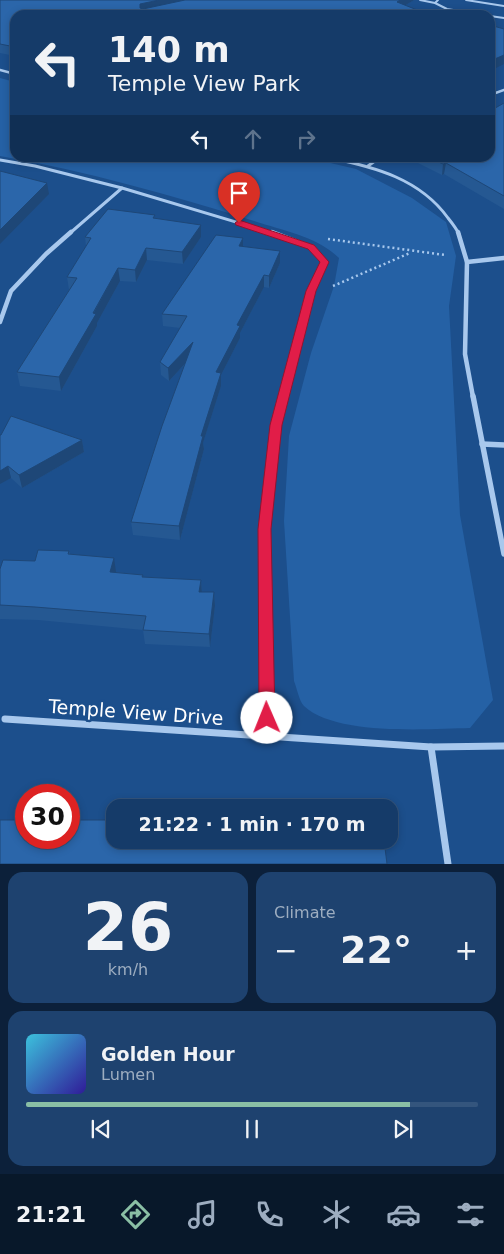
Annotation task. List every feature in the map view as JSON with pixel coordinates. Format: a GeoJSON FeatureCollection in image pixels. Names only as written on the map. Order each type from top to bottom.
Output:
{"type":"FeatureCollection","features":[{"type":"Feature","properties":{"kind":"street"},"geometry":{"type":"LineString","coordinates":[[12,162],[122,188],[274,233],[311,247],[324,262],[311,291],[276,425],[264,529],[267,737]]}},
{"type":"Feature","properties":{"kind":"street"},"geometry":{"type":"LineString","coordinates":[[349,162],[368,166],[410,183],[438,204],[458,231],[467,262],[465,354],[504,554]]}},
{"type":"Feature","properties":{"kind":"street"},"geometry":{"type":"LineString","coordinates":[[368,166],[374,162]]}},
{"type":"Feature","properties":{"kind":"street"},"geometry":{"type":"LineString","coordinates":[[0,322],[11,291],[46,254],[122,188]]}},
{"type":"Feature","properties":{"kind":"street"},"geometry":{"type":"LineString","coordinates":[[467,262],[504,258]]}},
{"type":"Feature","properties":{"kind":"street"},"geometry":{"type":"LineString","coordinates":[[482,444],[504,445]]}},
{"type":"Feature","properties":{"kind":"street","name":"Temple View Drive"},"geometry":{"type":"LineString","coordinates":[[5,719],[431,746],[504,746]]}},
{"type":"Feature","properties":{"kind":"street"},"geometry":{"type":"LineString","coordinates":[[431,746],[448,864]]}},
{"type":"Feature","properties":{"kind":"lane"},"geometry":{"type":"LineString","coordinates":[[420,0],[435,2],[447,9],[453,10]]}},
{"type":"Feature","properties":{"kind":"lane"},"geometry":{"type":"LineString","coordinates":[[466,0],[504,6]]}},
{"type":"Feature","properties":{"kind":"path"},"geometry":{"type":"LineString","coordinates":[[323,238],[353,241],[411,253],[456,256],[467,262]]}},
{"type":"Feature","properties":{"kind":"path"},"geometry":{"type":"LineString","coordinates":[[311,291],[334,286],[411,253]]}},
{"type":"Feature","properties":{"kind":"shaded area"},"geometry":{"type":"Polygon","coordinates":[[[0,78],[10,81],[10,158],[0,156],[0,78]]]}},
{"type":"Feature","properties":{"kind":"shaded area"},"geometry":{"type":"Polygon","coordinates":[[[32,162],[326,162],[356,169],[412,198],[446,222],[456,256],[449,306],[460,515],[493,700],[470,728],[383,729],[338,722],[319,716],[304,706],[299,698],[294,681],[284,521],[289,436],[311,353],[334,286],[339,258],[320,244],[288,231],[96,176],[32,162]]]}},
{"type":"Feature","properties":{"kind":"building"},"geometry":{"type":"Polygon","coordinates":[[[0,0],[159,0],[140,4],[140,8],[143,9],[185,0],[400,0],[397,2],[417,10],[10,10],[10,46],[0,44],[0,0]]]}},
{"type":"Feature","properties":{"kind":"building"},"geometry":{"type":"Polygon","coordinates":[[[495,26],[504,29],[504,55],[495,59],[495,26]]]}},
{"type":"Feature","properties":{"kind":"building"},"geometry":{"type":"Polygon","coordinates":[[[504,103],[504,196],[446,163],[439,162],[495,162],[495,108],[504,103]]]}},
{"type":"Feature","properties":{"kind":"building"},"geometry":{"type":"Polygon","coordinates":[[[0,171],[47,183],[0,230],[0,171]]]}},
{"type":"Feature","properties":{"kind":"building"},"geometry":{"type":"Polygon","coordinates":[[[108,209],[155,215],[153,218],[201,225],[182,252],[146,248],[135,270],[118,268],[93,313],[96,314],[59,377],[17,372],[77,278],[67,277],[91,238],[85,237],[108,209]]]}},
{"type":"Feature","properties":{"kind":"building"},"geometry":{"type":"Polygon","coordinates":[[[216,235],[243,238],[239,246],[280,251],[269,276],[264,275],[237,325],[240,326],[216,372],[221,373],[201,436],[203,436],[179,526],[131,522],[162,426],[193,342],[168,368],[160,362],[187,316],[162,314],[216,235]]]}},
{"type":"Feature","properties":{"kind":"building"},"geometry":{"type":"Polygon","coordinates":[[[11,416],[82,440],[19,475],[8,466],[0,471],[0,435],[11,416]]]}},
{"type":"Feature","properties":{"kind":"building"},"geometry":{"type":"Polygon","coordinates":[[[38,550],[69,551],[68,554],[114,558],[110,572],[143,575],[142,577],[201,580],[199,592],[214,592],[209,634],[143,630],[146,616],[0,605],[0,569],[3,560],[35,561],[38,550]]]}},
{"type":"Feature","properties":{"kind":"building"},"geometry":{"type":"Polygon","coordinates":[[[0,820],[15,820],[15,849],[80,849],[80,820],[106,820],[106,849],[385,849],[387,864],[0,864],[0,820]]]}},
{"type":"Feature","properties":{"kind":"route"},"geometry":{"type":"LineString","coordinates":[[239,223],[274,233],[311,247],[324,262],[311,291],[276,425],[264,529],[267,718]]}}]}
